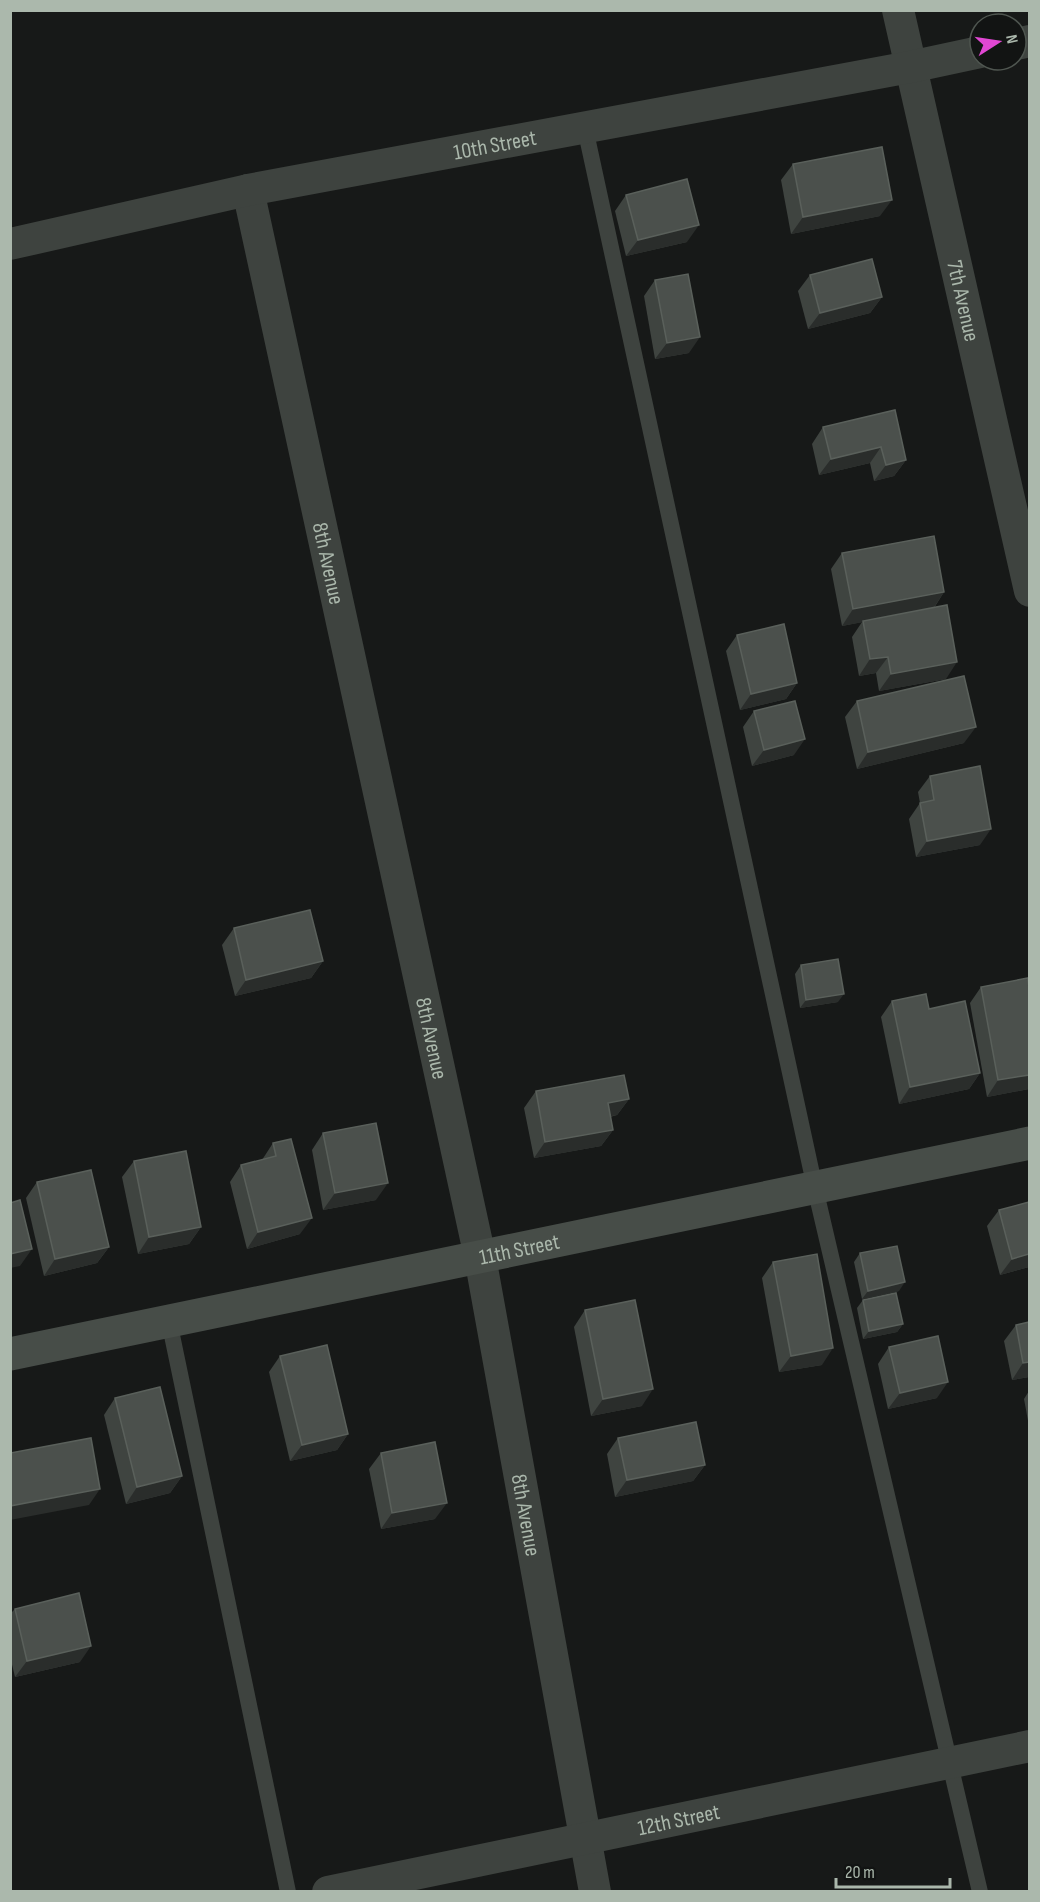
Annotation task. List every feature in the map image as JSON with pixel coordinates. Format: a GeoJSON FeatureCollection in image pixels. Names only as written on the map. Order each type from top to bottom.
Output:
{"type":"FeatureCollection","features":[{"type":"Feature","properties":{"kind":"main road","name":"11th Street"},"geometry":{"type":"LineString","coordinates":[[10,1354],[1029,1143]]}},
{"type":"Feature","properties":{"kind":"street","name":"7th Avenue"},"geometry":{"type":"LineString","coordinates":[[898,10],[1029,591]]}},
{"type":"Feature","properties":{"kind":"street","name":"10th Street"},"geometry":{"type":"LineString","coordinates":[[10,244],[248,190],[968,55]]}},
{"type":"Feature","properties":{"kind":"street","name":"8th Avenue"},"geometry":{"type":"LineString","coordinates":[[248,190],[480,1257],[595,1892]]}},
{"type":"Feature","properties":{"kind":"street","name":"12th Street"},"geometry":{"type":"LineString","coordinates":[[328,1892],[1029,1746]]}},
{"type":"Feature","properties":{"kind":"lane"},"geometry":{"type":"LineString","coordinates":[[585,128],[815,1188],[952,1762],[980,1892]]}},
{"type":"Feature","properties":{"kind":"lane"},"geometry":{"type":"LineString","coordinates":[[170,1321],[288,1892]]}},
{"type":"Feature","properties":{"kind":"building"},"geometry":{"type":"Polygon","coordinates":[[[882,147],[892,200],[803,217],[793,164],[882,147]]]}},
{"type":"Feature","properties":{"kind":"building"},"geometry":{"type":"Polygon","coordinates":[[[687,179],[699,225],[638,240],[626,195],[687,179]]]}},
{"type":"Feature","properties":{"kind":"building"},"geometry":{"type":"Polygon","coordinates":[[[872,259],[882,297],[820,313],[810,275],[872,259]]]}},
{"type":"Feature","properties":{"kind":"building"},"geometry":{"type":"Polygon","coordinates":[[[688,274],[700,337],[667,343],[655,280],[688,274]]]}},
{"type":"Feature","properties":{"kind":"building"},"geometry":{"type":"Polygon","coordinates":[[[895,410],[906,460],[886,465],[881,447],[831,459],[823,427],[895,410]]]}},
{"type":"Feature","properties":{"kind":"building"},"geometry":{"type":"Polygon","coordinates":[[[934,536],[944,592],[853,609],[842,553],[934,536]]]}},
{"type":"Feature","properties":{"kind":"building"},"geometry":{"type":"Polygon","coordinates":[[[947,605],[957,662],[891,674],[888,657],[870,659],[863,621],[947,605]]]}},
{"type":"Feature","properties":{"kind":"building"},"geometry":{"type":"Polygon","coordinates":[[[784,624],[797,683],[751,694],[737,635],[784,624]]]}},
{"type":"Feature","properties":{"kind":"building"},"geometry":{"type":"Polygon","coordinates":[[[964,676],[976,727],[868,752],[857,701],[964,676]]]}},
{"type":"Feature","properties":{"kind":"building"},"geometry":{"type":"Polygon","coordinates":[[[795,701],[805,739],[764,750],[754,711],[795,701]]]}},
{"type":"Feature","properties":{"kind":"building"},"geometry":{"type":"Polygon","coordinates":[[[980,766],[991,829],[927,841],[920,803],[934,800],[930,776],[980,766]]]}},
{"type":"Feature","properties":{"kind":"building"},"geometry":{"type":"Polygon","coordinates":[[[310,910],[323,961],[246,980],[234,928],[310,910]]]}},
{"type":"Feature","properties":{"kind":"building"},"geometry":{"type":"Polygon","coordinates":[[[838,959],[844,994],[806,1000],[801,965],[838,959]]]}},
{"type":"Feature","properties":{"kind":"building"},"geometry":{"type":"Polygon","coordinates":[[[1028,978],[1029,1075],[998,1080],[981,987],[1028,978]]]}},
{"type":"Feature","properties":{"kind":"building"},"geometry":{"type":"Polygon","coordinates":[[[926,994],[929,1009],[965,1001],[980,1073],[910,1087],[892,1001],[926,994]]]}},
{"type":"Feature","properties":{"kind":"building"},"geometry":{"type":"Polygon","coordinates":[[[624,1075],[629,1099],[608,1103],[613,1130],[545,1142],[536,1091],[624,1075]]]}},
{"type":"Feature","properties":{"kind":"building"},"geometry":{"type":"Polygon","coordinates":[[[376,1123],[388,1183],[335,1193],[323,1133],[376,1123]]]}},
{"type":"Feature","properties":{"kind":"building"},"geometry":{"type":"Polygon","coordinates":[[[291,1139],[312,1218],[258,1232],[241,1165],[276,1156],[273,1143],[291,1139]]]}},
{"type":"Feature","properties":{"kind":"building"},"geometry":{"type":"Polygon","coordinates":[[[186,1151],[201,1227],[149,1237],[134,1161],[186,1151]]]}},
{"type":"Feature","properties":{"kind":"building"},"geometry":{"type":"Polygon","coordinates":[[[91,1170],[109,1247],[55,1259],[37,1182],[91,1170]]]}},
{"type":"Feature","properties":{"kind":"building"},"geometry":{"type":"Polygon","coordinates":[[[20,1200],[32,1249],[10,1254],[10,1203],[20,1200]]]}},
{"type":"Feature","properties":{"kind":"building"},"geometry":{"type":"Polygon","coordinates":[[[1029,1202],[1029,1254],[1012,1259],[999,1210],[1029,1202]]]}},
{"type":"Feature","properties":{"kind":"building"},"geometry":{"type":"Polygon","coordinates":[[[897,1246],[905,1282],[868,1291],[860,1253],[897,1246]]]}},
{"type":"Feature","properties":{"kind":"building"},"geometry":{"type":"Polygon","coordinates":[[[817,1254],[833,1348],[791,1356],[773,1262],[817,1254]]]}},
{"type":"Feature","properties":{"kind":"building"},"geometry":{"type":"Polygon","coordinates":[[[896,1293],[903,1324],[869,1331],[863,1300],[896,1293]]]}},
{"type":"Feature","properties":{"kind":"building"},"geometry":{"type":"Polygon","coordinates":[[[635,1300],[653,1389],[603,1399],[585,1310],[635,1300]]]}},
{"type":"Feature","properties":{"kind":"building"},"geometry":{"type":"Polygon","coordinates":[[[1029,1322],[1029,1362],[1023,1363],[1016,1325],[1029,1322]]]}},
{"type":"Feature","properties":{"kind":"building"},"geometry":{"type":"Polygon","coordinates":[[[938,1336],[948,1382],[900,1393],[889,1347],[938,1336]]]}},
{"type":"Feature","properties":{"kind":"building"},"geometry":{"type":"Polygon","coordinates":[[[327,1345],[348,1434],[302,1445],[280,1356],[327,1345]]]}},
{"type":"Feature","properties":{"kind":"building"},"geometry":{"type":"Polygon","coordinates":[[[160,1387],[182,1476],[137,1487],[115,1398],[160,1387]]]}},
{"type":"Feature","properties":{"kind":"building"},"geometry":{"type":"Polygon","coordinates":[[[696,1422],[705,1465],[627,1480],[618,1438],[696,1422]]]}},
{"type":"Feature","properties":{"kind":"building"},"geometry":{"type":"Polygon","coordinates":[[[91,1438],[100,1489],[10,1506],[10,1453],[91,1438]]]}},
{"type":"Feature","properties":{"kind":"building"},"geometry":{"type":"Polygon","coordinates":[[[435,1442],[447,1503],[392,1513],[381,1453],[435,1442]]]}},
{"type":"Feature","properties":{"kind":"building"},"geometry":{"type":"Polygon","coordinates":[[[79,1593],[91,1646],[27,1661],[15,1609],[79,1593]]]}}]}
